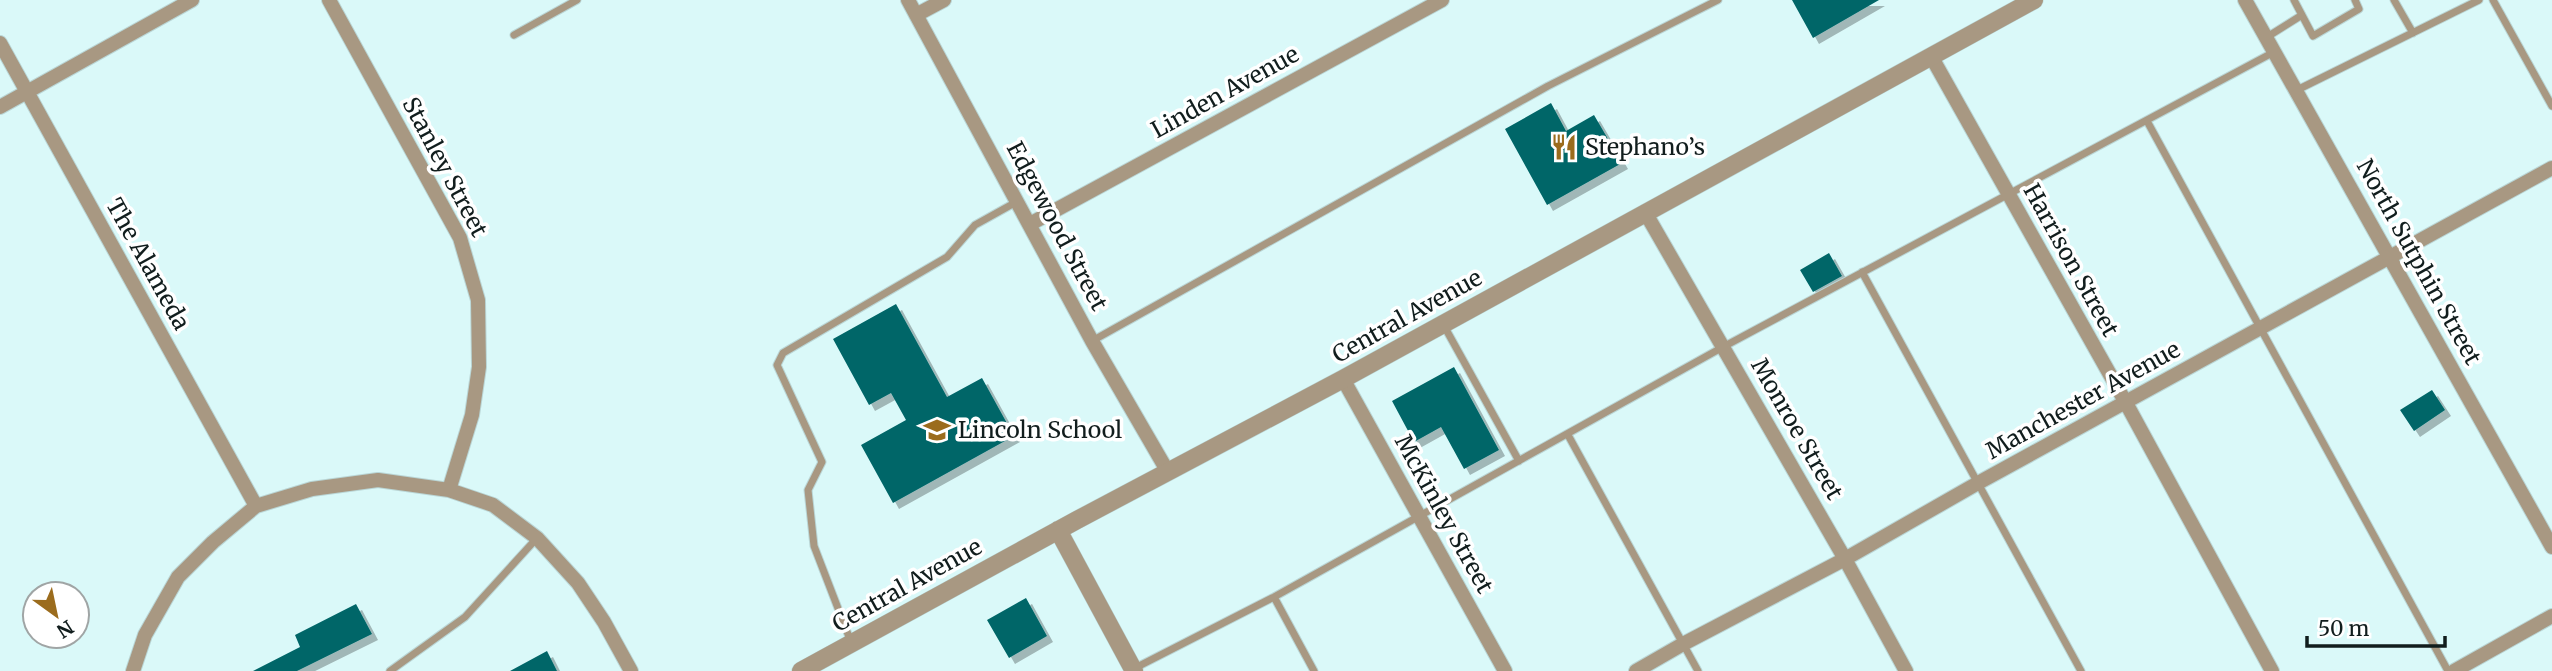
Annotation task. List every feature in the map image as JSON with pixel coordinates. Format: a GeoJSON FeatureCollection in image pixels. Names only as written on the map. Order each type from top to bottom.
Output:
{"type":"FeatureCollection","features":[{"type":"Feature","properties":{"kind":"street"},"geometry":{"type":"LineString","coordinates":[[0,107],[174,4],[191,0]]}},
{"type":"Feature","properties":{"kind":"street","name":"Stanley Street"},"geometry":{"type":"LineString","coordinates":[[329,0],[460,238],[478,300],[480,368],[472,415],[449,490]]}},
{"type":"Feature","properties":{"kind":"street","name":"Edgewood Street"},"geometry":{"type":"LineString","coordinates":[[908,0],[1092,341],[1168,472]]}},
{"type":"Feature","properties":{"kind":"street"},"geometry":{"type":"LineString","coordinates":[[916,15],[944,0]]}},
{"type":"Feature","properties":{"kind":"street","name":"Linden Avenue"},"geometry":{"type":"LineString","coordinates":[[1030,224],[1442,0]]}},
{"type":"Feature","properties":{"kind":"street","name":"Central Avenue"},"geometry":{"type":"LineString","coordinates":[[801,671],[1058,530],[1343,379],[2034,0]]}},
{"type":"Feature","properties":{"kind":"street","name":"North Sutphin Street"},"geometry":{"type":"LineString","coordinates":[[2245,0],[2552,547]]}},
{"type":"Feature","properties":{"kind":"street","name":"The Alameda"},"geometry":{"type":"LineString","coordinates":[[0,43],[256,506]]}},
{"type":"Feature","properties":{"kind":"street","name":"Harrison Street"},"geometry":{"type":"LineString","coordinates":[[1931,57],[2126,403],[2272,671]]}},
{"type":"Feature","properties":{"kind":"street","name":"Manchester Avenue"},"geometry":{"type":"LineString","coordinates":[[1636,671],[1845,559],[1978,483],[2552,168]]}},
{"type":"Feature","properties":{"kind":"street","name":"Monroe Street"},"geometry":{"type":"LineString","coordinates":[[1646,212],[1845,559],[1906,671]]}},
{"type":"Feature","properties":{"kind":"street","name":"McKinley Street"},"geometry":{"type":"LineString","coordinates":[[1343,379],[1505,671]]}},
{"type":"Feature","properties":{"kind":"street"},"geometry":{"type":"LineString","coordinates":[[133,671],[145,635],[178,577],[213,542],[256,506],[312,489],[378,480],[449,490],[493,505],[537,538],[578,583],[604,622],[631,671]]}},
{"type":"Feature","properties":{"kind":"street"},"geometry":{"type":"LineString","coordinates":[[1058,530],[1132,670]]}},
{"type":"Feature","properties":{"kind":"street"},"geometry":{"type":"LineString","coordinates":[[2454,671],[2552,615]]}},
{"type":"Feature","properties":{"kind":"lane"},"geometry":{"type":"LineString","coordinates":[[514,35],[577,0]]}},
{"type":"Feature","properties":{"kind":"lane"},"geometry":{"type":"LineString","coordinates":[[1092,341],[1548,86],[1718,0]]}},
{"type":"Feature","properties":{"kind":"lane"},"geometry":{"type":"LineString","coordinates":[[2294,0],[2313,36],[2359,9],[2355,0]]}},
{"type":"Feature","properties":{"kind":"lane"},"geometry":{"type":"LineString","coordinates":[[2394,0],[2413,33]]}},
{"type":"Feature","properties":{"kind":"lane"},"geometry":{"type":"LineString","coordinates":[[2297,90],[2479,0]]}},
{"type":"Feature","properties":{"kind":"lane"},"geometry":{"type":"LineString","coordinates":[[2493,0],[2552,106]]}},
{"type":"Feature","properties":{"kind":"lane"},"geometry":{"type":"LineString","coordinates":[[2267,37],[2302,15]]}},
{"type":"Feature","properties":{"kind":"lane"},"geometry":{"type":"LineString","coordinates":[[1132,670],[1274,597],[1723,347],[2275,52]]}},
{"type":"Feature","properties":{"kind":"lane"},"geometry":{"type":"LineString","coordinates":[[2147,121],[2448,671]]}},
{"type":"Feature","properties":{"kind":"lane"},"geometry":{"type":"LineString","coordinates":[[852,643],[814,546],[808,490],[822,462],[777,365],[783,353],[947,257],[975,225],[1018,201]]}},
{"type":"Feature","properties":{"kind":"lane"},"geometry":{"type":"LineString","coordinates":[[1862,272],[2081,671]]}},
{"type":"Feature","properties":{"kind":"lane"},"geometry":{"type":"LineString","coordinates":[[1443,324],[1519,461]]}},
{"type":"Feature","properties":{"kind":"lane"},"geometry":{"type":"LineString","coordinates":[[1569,435],[1698,671]]}},
{"type":"Feature","properties":{"kind":"lane"},"geometry":{"type":"LineString","coordinates":[[390,671],[465,617],[537,538]]}},
{"type":"Feature","properties":{"kind":"lane"},"geometry":{"type":"LineString","coordinates":[[1274,597],[1314,671]]}},
{"type":"Feature","properties":{"kind":"building"},"geometry":{"type":"Polygon","coordinates":[[[1792,0],[1879,0],[1813,38],[1792,0]]]}},
{"type":"Feature","properties":{"kind":"building","name":"Stephano’s"},"geometry":{"type":"Polygon","coordinates":[[[1551,103],[1566,131],[1594,115],[1622,163],[1547,205],[1505,129],[1551,103]]]}},
{"type":"Feature","properties":{"kind":"building"},"geometry":{"type":"Polygon","coordinates":[[[1829,253],[1842,276],[1813,292],[1800,270],[1829,253]]]}},
{"type":"Feature","properties":{"kind":"building"},"geometry":{"type":"Polygon","coordinates":[[[896,304],[947,397],[982,378],[1014,436],[893,503],[861,445],[906,420],[891,393],[869,405],[833,339],[896,304]]]}},
{"type":"Feature","properties":{"kind":"building"},"geometry":{"type":"Polygon","coordinates":[[[1454,367],[1499,450],[1464,469],[1441,427],[1414,442],[1392,401],[1454,367]]]}},
{"type":"Feature","properties":{"kind":"building"},"geometry":{"type":"Polygon","coordinates":[[[2432,390],[2445,410],[2414,431],[2400,410],[2432,390]]]}},
{"type":"Feature","properties":{"kind":"building"},"geometry":{"type":"Polygon","coordinates":[[[1026,598],[1047,636],[1009,658],[987,620],[1026,598]]]}},
{"type":"Feature","properties":{"kind":"building"},"geometry":{"type":"Polygon","coordinates":[[[356,604],[372,634],[297,671],[253,671],[300,647],[295,635],[356,604]]]}},
{"type":"Feature","properties":{"kind":"building"},"geometry":{"type":"Polygon","coordinates":[[[547,651],[557,671],[510,671],[547,651]]]}},
{"type":"Feature","properties":{"kind":"place","name":"Stephano’s"},"geometry":{"type":"Point","coordinates":[1564,147]}},
{"type":"Feature","properties":{"kind":"place","name":"Lincoln School"},"geometry":{"type":"Point","coordinates":[937,430]}}]}
